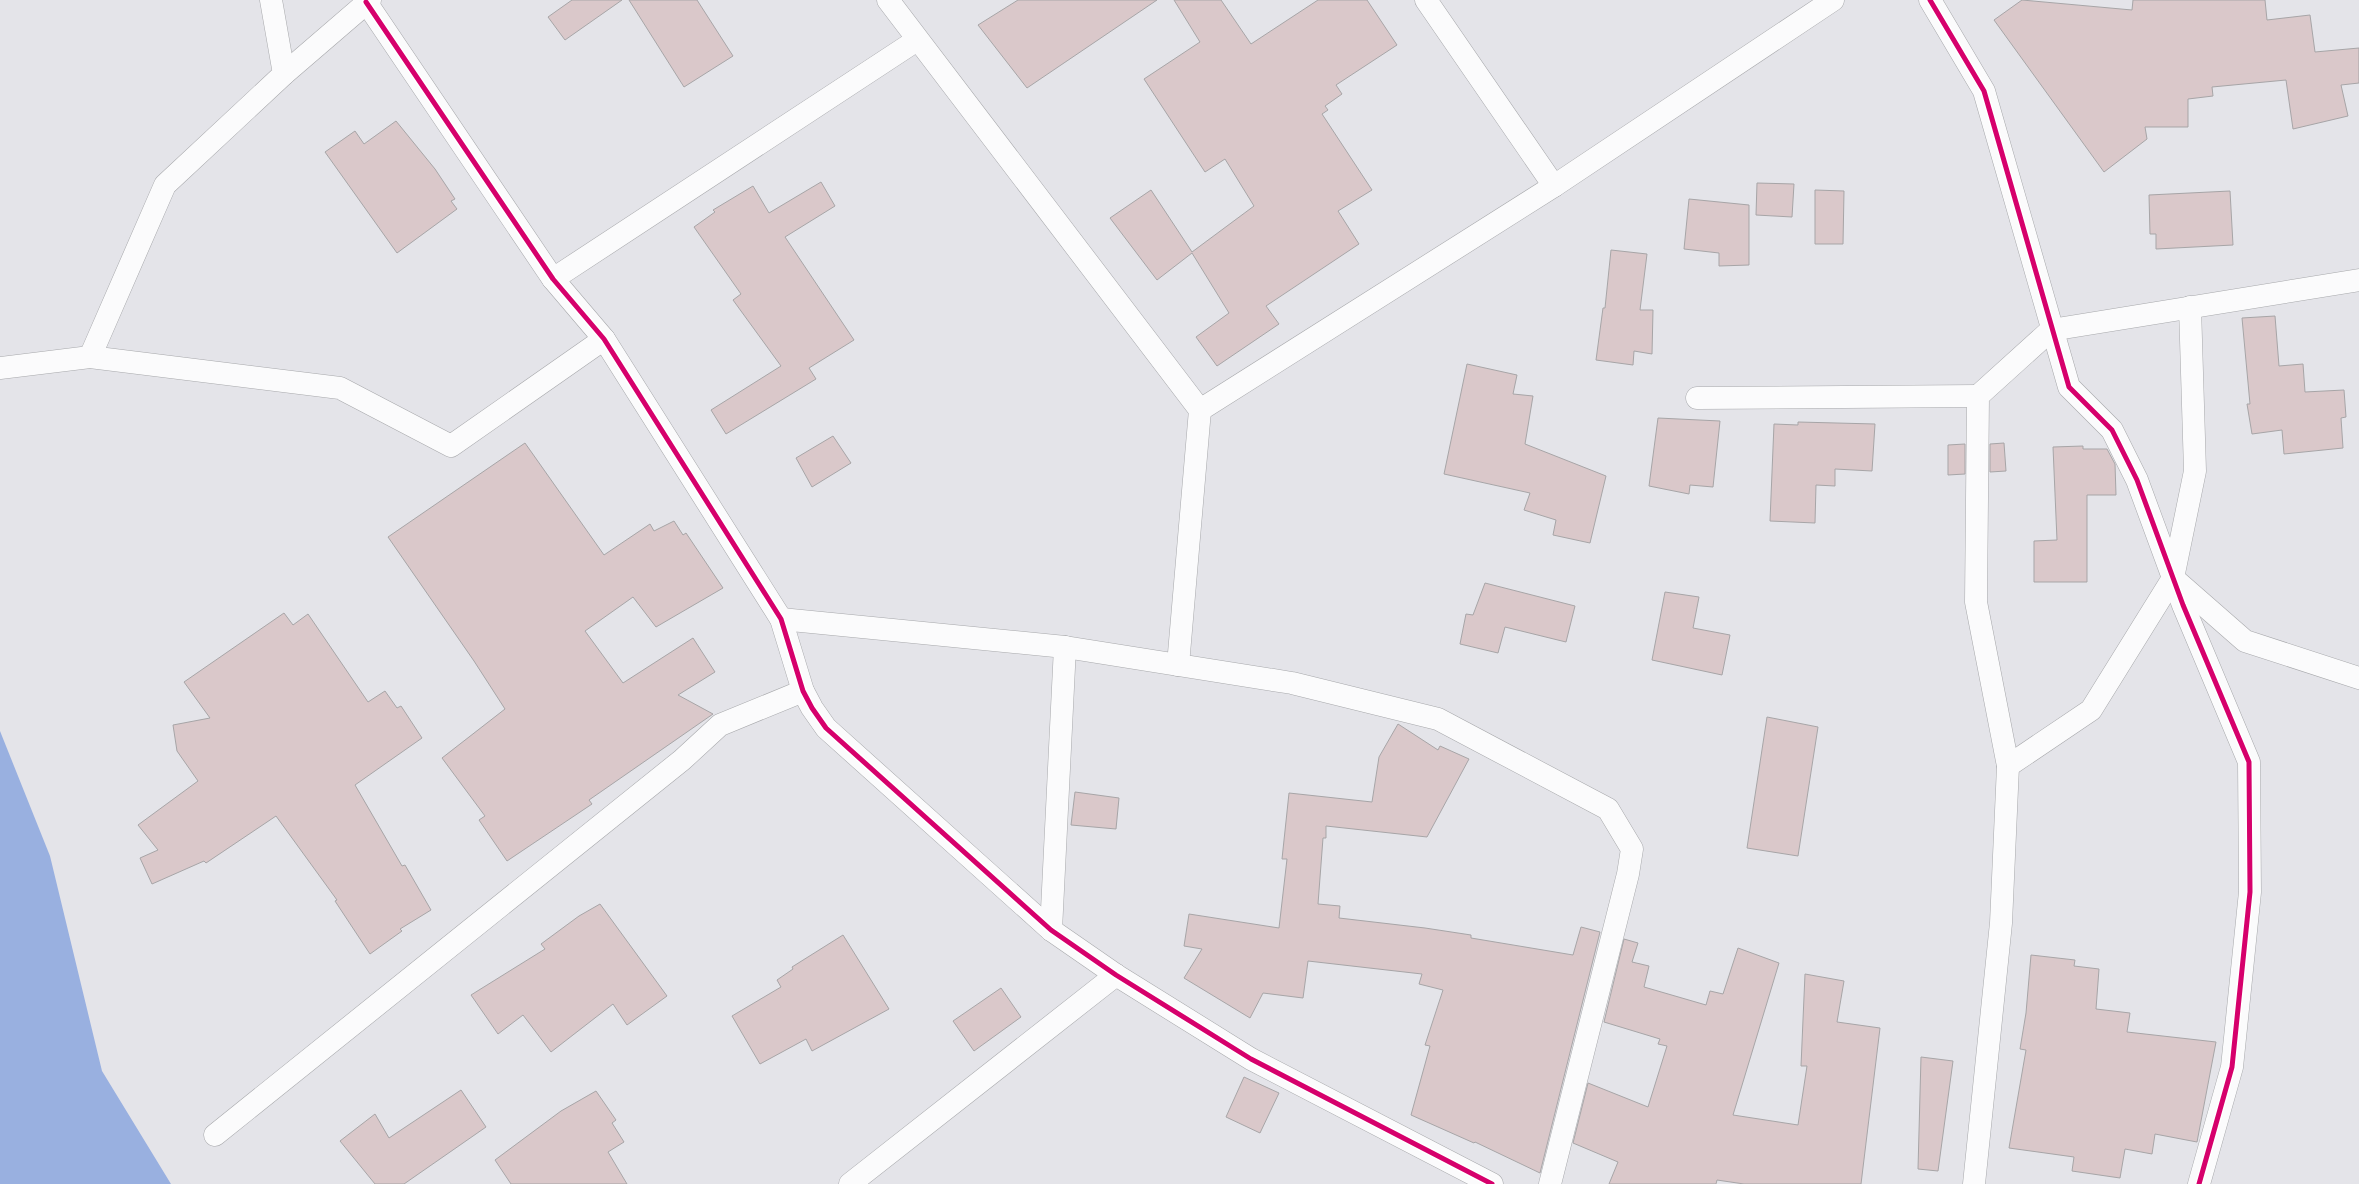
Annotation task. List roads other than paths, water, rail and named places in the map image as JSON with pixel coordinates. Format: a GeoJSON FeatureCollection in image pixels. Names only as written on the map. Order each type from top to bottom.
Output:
{"type":"FeatureCollection","features":[{"type":"Feature","properties":{"kind":"street"},"geometry":{"type":"LineString","coordinates":[[271,0],[284,74]]}},
{"type":"Feature","properties":{"kind":"street"},"geometry":{"type":"LineString","coordinates":[[888,0],[1200,410],[1178,665]]}},
{"type":"Feature","properties":{"kind":"street"},"geometry":{"type":"LineString","coordinates":[[1426,0],[1554,186]]}},
{"type":"Feature","properties":{"kind":"street"},"geometry":{"type":"LineString","coordinates":[[1200,410],[1554,186],[1833,0]]}},
{"type":"Feature","properties":{"kind":"street"},"geometry":{"type":"LineString","coordinates":[[1930,0],[1984,92],[2051,330],[2069,387],[2112,430],[2137,480],[2173,578],[2249,762],[2250,892],[2232,1067],[2199,1184]]}},
{"type":"Feature","properties":{"kind":"street"},"geometry":{"type":"LineString","coordinates":[[90,357],[165,185],[284,74],[368,1],[553,279],[604,339],[781,619],[803,691],[812,708],[826,728],[1051,930],[1116,975],[1251,1059],[1492,1184]]}},
{"type":"Feature","properties":{"kind":"street"},"geometry":{"type":"LineString","coordinates":[[553,279],[917,40]]}},
{"type":"Feature","properties":{"kind":"street"},"geometry":{"type":"LineString","coordinates":[[1697,398],[1978,396],[2051,330],[2359,280]]}},
{"type":"Feature","properties":{"kind":"street"},"geometry":{"type":"LineString","coordinates":[[2008,766],[2091,710],[2173,578],[2195,471],[2190,307]]}},
{"type":"Feature","properties":{"kind":"street"},"geometry":{"type":"LineString","coordinates":[[0,368],[90,357],[340,388],[451,446],[604,339]]}},
{"type":"Feature","properties":{"kind":"street"},"geometry":{"type":"LineString","coordinates":[[1974,1184],[2001,923],[2008,766],[1976,602],[1978,396]]}},
{"type":"Feature","properties":{"kind":"street"},"geometry":{"type":"LineString","coordinates":[[2173,578],[2245,641],[2359,678]]}},
{"type":"Feature","properties":{"kind":"street"},"geometry":{"type":"LineString","coordinates":[[781,619],[1065,647],[1292,683],[1438,719],[1608,809],[1632,849],[1626,881],[1550,1184]]}},
{"type":"Feature","properties":{"kind":"street"},"geometry":{"type":"LineString","coordinates":[[1051,930],[1065,647]]}},
{"type":"Feature","properties":{"kind":"street"},"geometry":{"type":"LineString","coordinates":[[214,1135],[682,760],[720,725],[803,691]]}},
{"type":"Feature","properties":{"kind":"street"},"geometry":{"type":"LineString","coordinates":[[850,1184],[1116,975]]}},
{"type":"Feature","properties":{"kind":"water"},"geometry":{"type":"Polygon","coordinates":[[[0,731],[50,856],[102,1071],[171,1184],[0,1184],[0,731]]]}}]}
